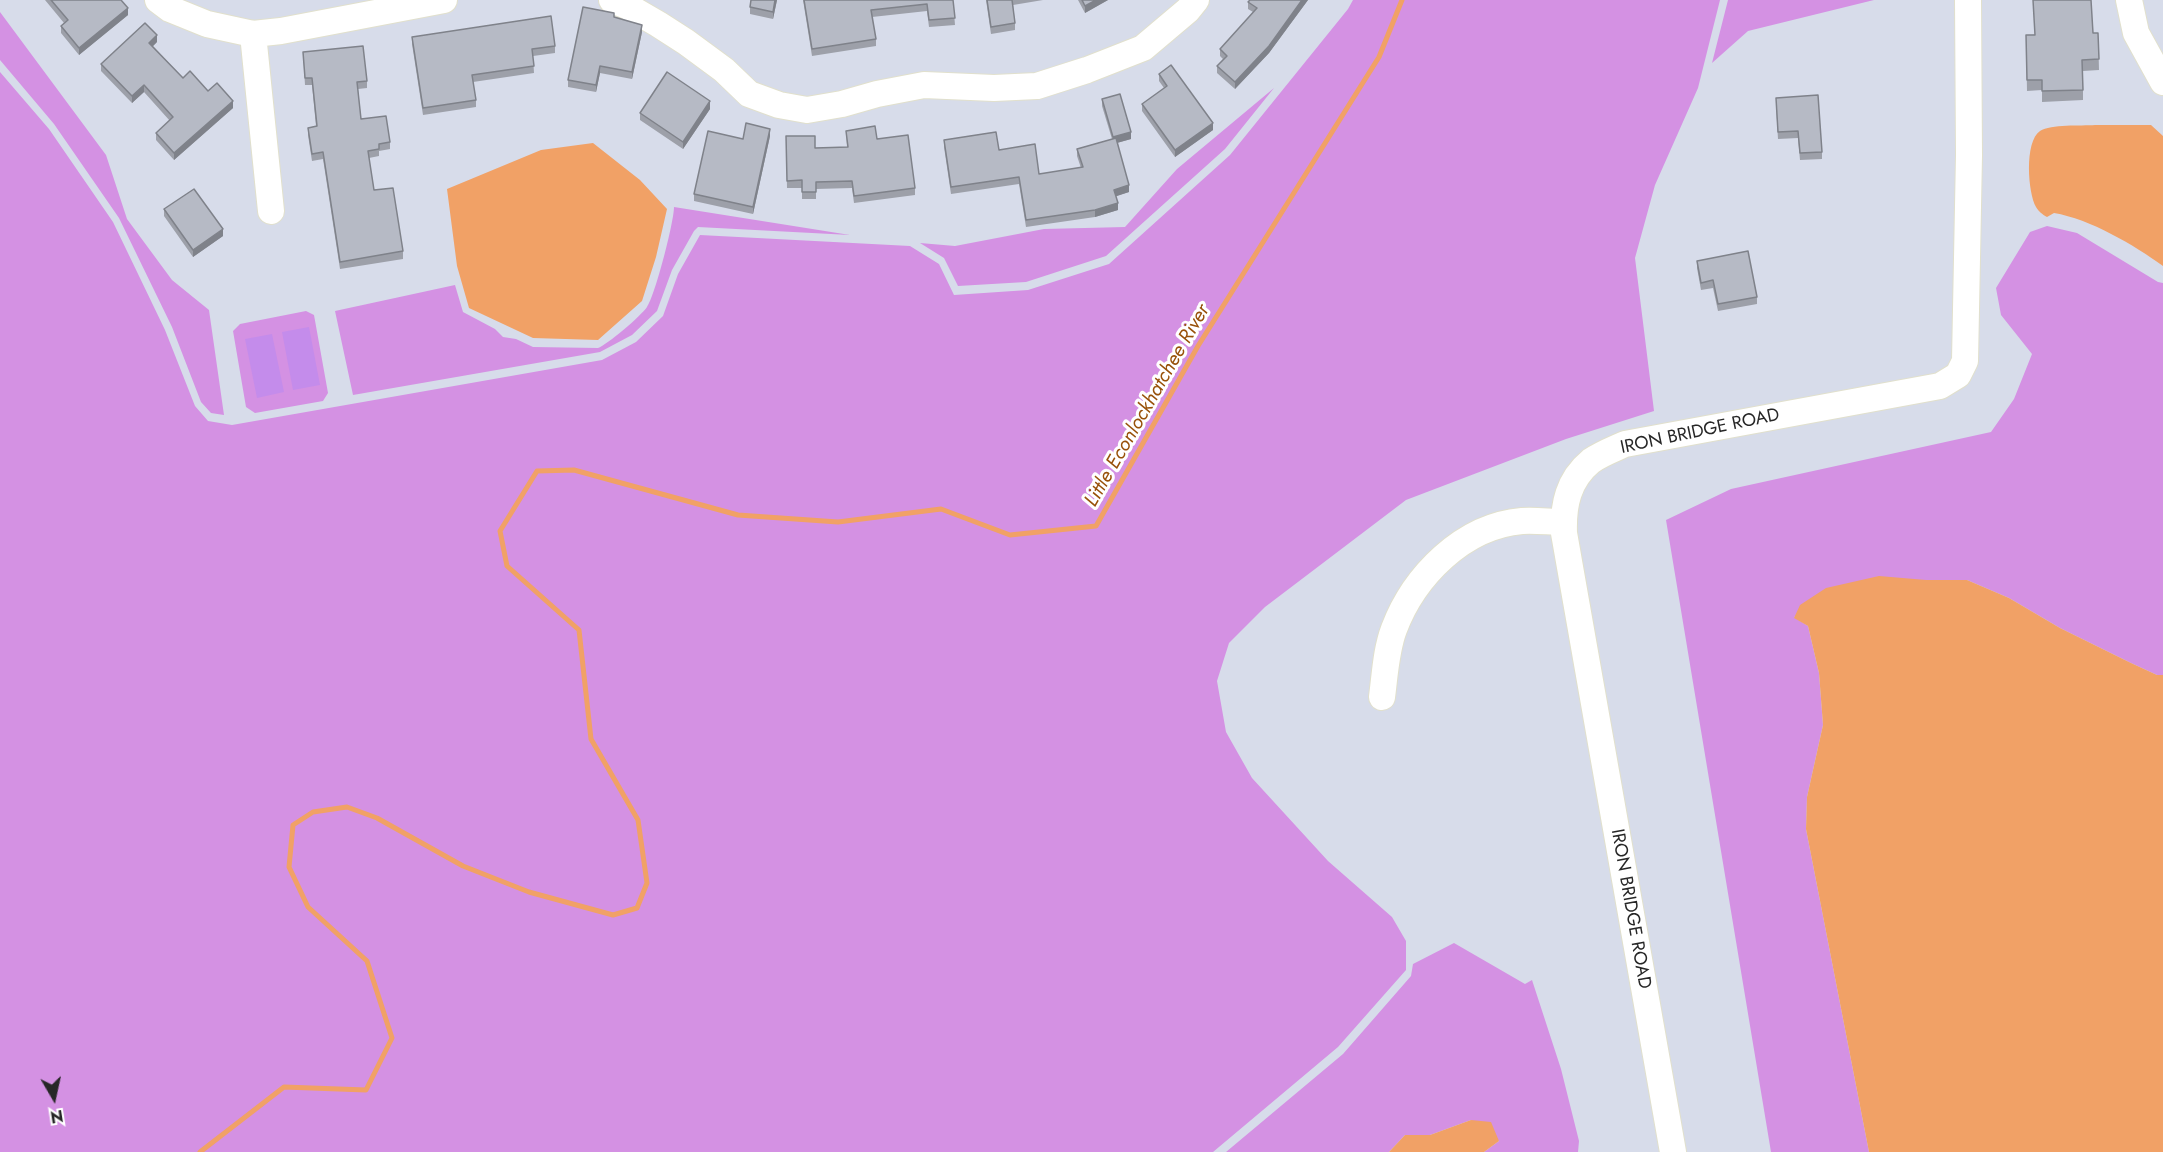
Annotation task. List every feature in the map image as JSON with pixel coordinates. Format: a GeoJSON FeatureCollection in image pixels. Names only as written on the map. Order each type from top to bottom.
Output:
{"type":"FeatureCollection","features":[{"type":"Feature","properties":{"kind":"street"},"geometry":{"type":"LineString","coordinates":[[158,0],[171,9],[207,24],[253,34],[281,31],[444,0]]}},
{"type":"Feature","properties":{"kind":"street"},"geometry":{"type":"LineString","coordinates":[[612,0],[658,24],[686,42],[724,70],[749,94],[779,105],[807,110],[924,85],[994,88],[1037,86],[1087,70],[1143,48],[1188,10],[1196,0]]}},
{"type":"Feature","properties":{"kind":"street","name":"IRON BRIDGE ROAD"},"geometry":{"type":"LineString","coordinates":[[1672,1152],[1564,533],[1563,507],[1575,480],[1592,461],[1625,444],[1940,386],[1958,375],[1965,361],[1969,155],[1968,0]]}},
{"type":"Feature","properties":{"kind":"street"},"geometry":{"type":"LineString","coordinates":[[2129,0],[2136,33],[2163,81]]}},
{"type":"Feature","properties":{"kind":"street"},"geometry":{"type":"LineString","coordinates":[[253,34],[271,211]]}},
{"type":"Feature","properties":{"kind":"street"},"geometry":{"type":"LineString","coordinates":[[1383,697],[1386,665],[1394,631],[1408,597],[1436,563],[1465,542],[1491,528],[1521,521],[1563,522]]}},
{"type":"Feature","properties":{"kind":"shaded area"},"geometry":{"type":"Polygon","coordinates":[[[1353,0],[1720,0],[1698,88],[1655,185],[1635,258],[1654,411],[1566,439],[1406,500],[1265,607],[1229,643],[1217,681],[1226,732],[1252,778],[1328,861],[1392,917],[1406,941],[1406,970],[1338,1047],[1213,1152],[0,1152],[0,72],[49,129],[113,222],[165,330],[195,406],[208,421],[232,425],[602,360],[636,342],[663,316],[678,274],[700,235],[910,246],[939,264],[954,295],[1028,290],[1109,264],[1230,155],[1353,0]]]}},
{"type":"Feature","properties":{"kind":"shaded area"},"geometry":{"type":"Polygon","coordinates":[[[1728,0],[1874,0],[1748,31],[1712,63],[1728,0]]]}},
{"type":"Feature","properties":{"kind":"shaded area"},"geometry":{"type":"Polygon","coordinates":[[[0,12],[106,155],[127,219],[172,280],[209,310],[224,415],[211,413],[201,402],[172,327],[119,218],[54,124],[0,60],[0,12]]]}},
{"type":"Feature","properties":{"kind":"shaded area"},"geometry":{"type":"Polygon","coordinates":[[[1274,88],[1225,149],[1106,256],[1026,282],[958,286],[944,258],[920,243],[955,246],[1044,229],[1125,227],[1177,169],[1274,88]]]}},
{"type":"Feature","properties":{"kind":"shaded area"},"geometry":{"type":"Polygon","coordinates":[[[2151,125],[2163,136],[2163,266],[2097,227],[2054,213],[2047,217],[2036,207],[2031,191],[2029,168],[2035,137],[2040,131],[2051,127],[2151,125]]]}},
{"type":"Feature","properties":{"kind":"shaded area"},"geometry":{"type":"Polygon","coordinates":[[[593,143],[640,180],[667,209],[656,257],[642,301],[598,340],[533,338],[469,308],[457,266],[447,189],[541,150],[593,143]]]}},
{"type":"Feature","properties":{"kind":"shaded area"},"geometry":{"type":"Polygon","coordinates":[[[674,207],[850,235],[698,227],[672,270],[657,311],[632,335],[600,352],[353,395],[335,311],[455,285],[463,312],[495,329],[503,337],[516,339],[533,347],[598,348],[602,346],[647,307],[664,258],[674,207]]]}},
{"type":"Feature","properties":{"kind":"shaded area"},"geometry":{"type":"Polygon","coordinates":[[[2047,226],[2077,233],[2163,283],[2163,675],[2157,675],[2131,663],[2060,628],[2009,598],[1967,580],[1926,580],[1794,617],[1808,626],[1819,673],[1823,725],[1807,797],[1806,829],[1869,1152],[1771,1152],[1666,520],[1731,489],[1991,432],[2014,399],[2032,354],[2001,315],[1996,288],[2030,232],[2047,226]]]}},
{"type":"Feature","properties":{"kind":"shaded area"},"geometry":{"type":"Polygon","coordinates":[[[306,311],[314,315],[328,393],[323,401],[255,413],[246,407],[233,331],[240,324],[306,311]]]}},
{"type":"Feature","properties":{"kind":"shaded area"},"geometry":{"type":"Polygon","coordinates":[[[309,327],[320,385],[293,390],[282,332],[309,327]]]}},
{"type":"Feature","properties":{"kind":"shaded area"},"geometry":{"type":"Polygon","coordinates":[[[272,334],[284,392],[257,398],[245,339],[272,334]]]}},
{"type":"Feature","properties":{"kind":"shaded area"},"geometry":{"type":"Polygon","coordinates":[[[1879,576],[1926,580],[1967,580],[2009,598],[2060,628],[2131,663],[2157,675],[2163,675],[2163,1152],[1869,1152],[1806,829],[1807,797],[1823,725],[1819,673],[1808,626],[1794,618],[1800,605],[1826,588],[1879,576]]]}},
{"type":"Feature","properties":{"kind":"shaded area"},"geometry":{"type":"Polygon","coordinates":[[[1454,943],[1525,984],[1532,980],[1561,1069],[1579,1141],[1578,1152],[1484,1152],[1499,1141],[1471,1120],[1430,1135],[1405,1135],[1389,1152],[1226,1152],[1343,1054],[1411,976],[1413,964],[1454,943]]]}},
{"type":"Feature","properties":{"kind":"shaded area"},"geometry":{"type":"Polygon","coordinates":[[[1471,1120],[1491,1122],[1499,1141],[1484,1152],[1389,1152],[1405,1135],[1430,1135],[1471,1120]]]}},
{"type":"Feature","properties":{"kind":"building"},"geometry":{"type":"Polygon","coordinates":[[[51,0],[121,0],[128,8],[79,48],[61,26],[68,20],[51,0]]]}},
{"type":"Feature","properties":{"kind":"building"},"geometry":{"type":"Polygon","coordinates":[[[751,0],[775,0],[773,12],[750,7],[751,0]]]}},
{"type":"Feature","properties":{"kind":"building"},"geometry":{"type":"Polygon","coordinates":[[[804,0],[953,0],[955,18],[929,20],[927,4],[871,10],[876,39],[812,49],[804,0]]]}},
{"type":"Feature","properties":{"kind":"building"},"geometry":{"type":"Polygon","coordinates":[[[987,0],[1012,0],[1015,23],[991,27],[987,0]]]}},
{"type":"Feature","properties":{"kind":"building"},"geometry":{"type":"Polygon","coordinates":[[[1082,0],[1096,0],[1085,6],[1082,0]]]}},
{"type":"Feature","properties":{"kind":"building"},"geometry":{"type":"Polygon","coordinates":[[[1250,0],[1302,0],[1269,46],[1235,82],[1217,66],[1227,56],[1220,49],[1257,8],[1248,2],[1250,0]]]}},
{"type":"Feature","properties":{"kind":"building"},"geometry":{"type":"Polygon","coordinates":[[[2033,0],[2091,0],[2093,33],[2098,33],[2099,59],[2082,60],[2083,90],[2042,91],[2042,80],[2027,80],[2026,35],[2035,35],[2033,0]]]}},
{"type":"Feature","properties":{"kind":"building"},"geometry":{"type":"Polygon","coordinates":[[[583,7],[614,13],[614,17],[642,25],[632,72],[600,66],[596,85],[568,80],[583,7]]]}},
{"type":"Feature","properties":{"kind":"building"},"geometry":{"type":"Polygon","coordinates":[[[551,16],[555,46],[532,49],[534,66],[472,75],[476,100],[423,108],[412,37],[551,16]]]}},
{"type":"Feature","properties":{"kind":"building"},"geometry":{"type":"Polygon","coordinates":[[[145,23],[157,35],[149,43],[183,78],[190,71],[208,91],[217,83],[233,101],[174,153],[156,133],[173,117],[144,85],[132,96],[101,64],[145,23]]]}},
{"type":"Feature","properties":{"kind":"building"},"geometry":{"type":"Polygon","coordinates":[[[363,46],[367,81],[357,82],[361,119],[386,116],[390,142],[379,144],[379,149],[368,151],[374,190],[393,188],[403,251],[340,262],[323,152],[312,154],[308,128],[317,126],[312,78],[305,78],[303,52],[363,46]]]}},
{"type":"Feature","properties":{"kind":"building"},"geometry":{"type":"Polygon","coordinates":[[[1171,65],[1213,123],[1175,150],[1142,104],[1167,86],[1159,74],[1171,65]]]}},
{"type":"Feature","properties":{"kind":"building"},"geometry":{"type":"Polygon","coordinates":[[[667,72],[710,101],[683,142],[640,113],[667,72]]]}},
{"type":"Feature","properties":{"kind":"building"},"geometry":{"type":"Polygon","coordinates":[[[1120,94],[1131,132],[1113,137],[1102,99],[1120,94]]]}},
{"type":"Feature","properties":{"kind":"building"},"geometry":{"type":"Polygon","coordinates":[[[1818,95],[1822,152],[1800,153],[1798,131],[1778,132],[1776,98],[1818,95]]]}},
{"type":"Feature","properties":{"kind":"building"},"geometry":{"type":"Polygon","coordinates":[[[746,123],[770,129],[753,207],[694,194],[708,131],[743,139],[746,123]]]}},
{"type":"Feature","properties":{"kind":"building"},"geometry":{"type":"Polygon","coordinates":[[[875,126],[877,139],[908,135],[915,188],[854,196],[852,181],[816,182],[816,192],[802,192],[802,180],[787,181],[786,136],[815,136],[815,148],[848,147],[846,131],[875,126]]]}},
{"type":"Feature","properties":{"kind":"building"},"geometry":{"type":"Polygon","coordinates":[[[996,132],[999,150],[1035,144],[1039,174],[1083,167],[1077,149],[1116,138],[1129,185],[1114,190],[1118,203],[1095,210],[1026,220],[1019,177],[951,187],[944,140],[996,132]]]}},
{"type":"Feature","properties":{"kind":"building"},"geometry":{"type":"Polygon","coordinates":[[[194,189],[223,229],[193,250],[164,209],[194,189]]]}},
{"type":"Feature","properties":{"kind":"building"},"geometry":{"type":"Polygon","coordinates":[[[1748,251],[1757,297],[1718,304],[1713,280],[1701,283],[1697,261],[1748,251]]]}},
{"type":"Feature","properties":{"kind":"waterway","name":"Little Econlockhatchee River"},"geometry":{"type":"LineString","coordinates":[[200,1152],[284,1087],[366,1090],[392,1038],[367,961],[308,907],[289,867],[293,825],[313,812],[347,807],[377,818],[463,866],[529,892],[613,915],[637,908],[647,883],[638,820],[591,739],[579,630],[507,566],[500,531],[537,471],[574,470],[738,515],[838,522],[941,509],[1010,535],[1096,526],[1198,346],[1379,57],[1402,0]]}}]}
